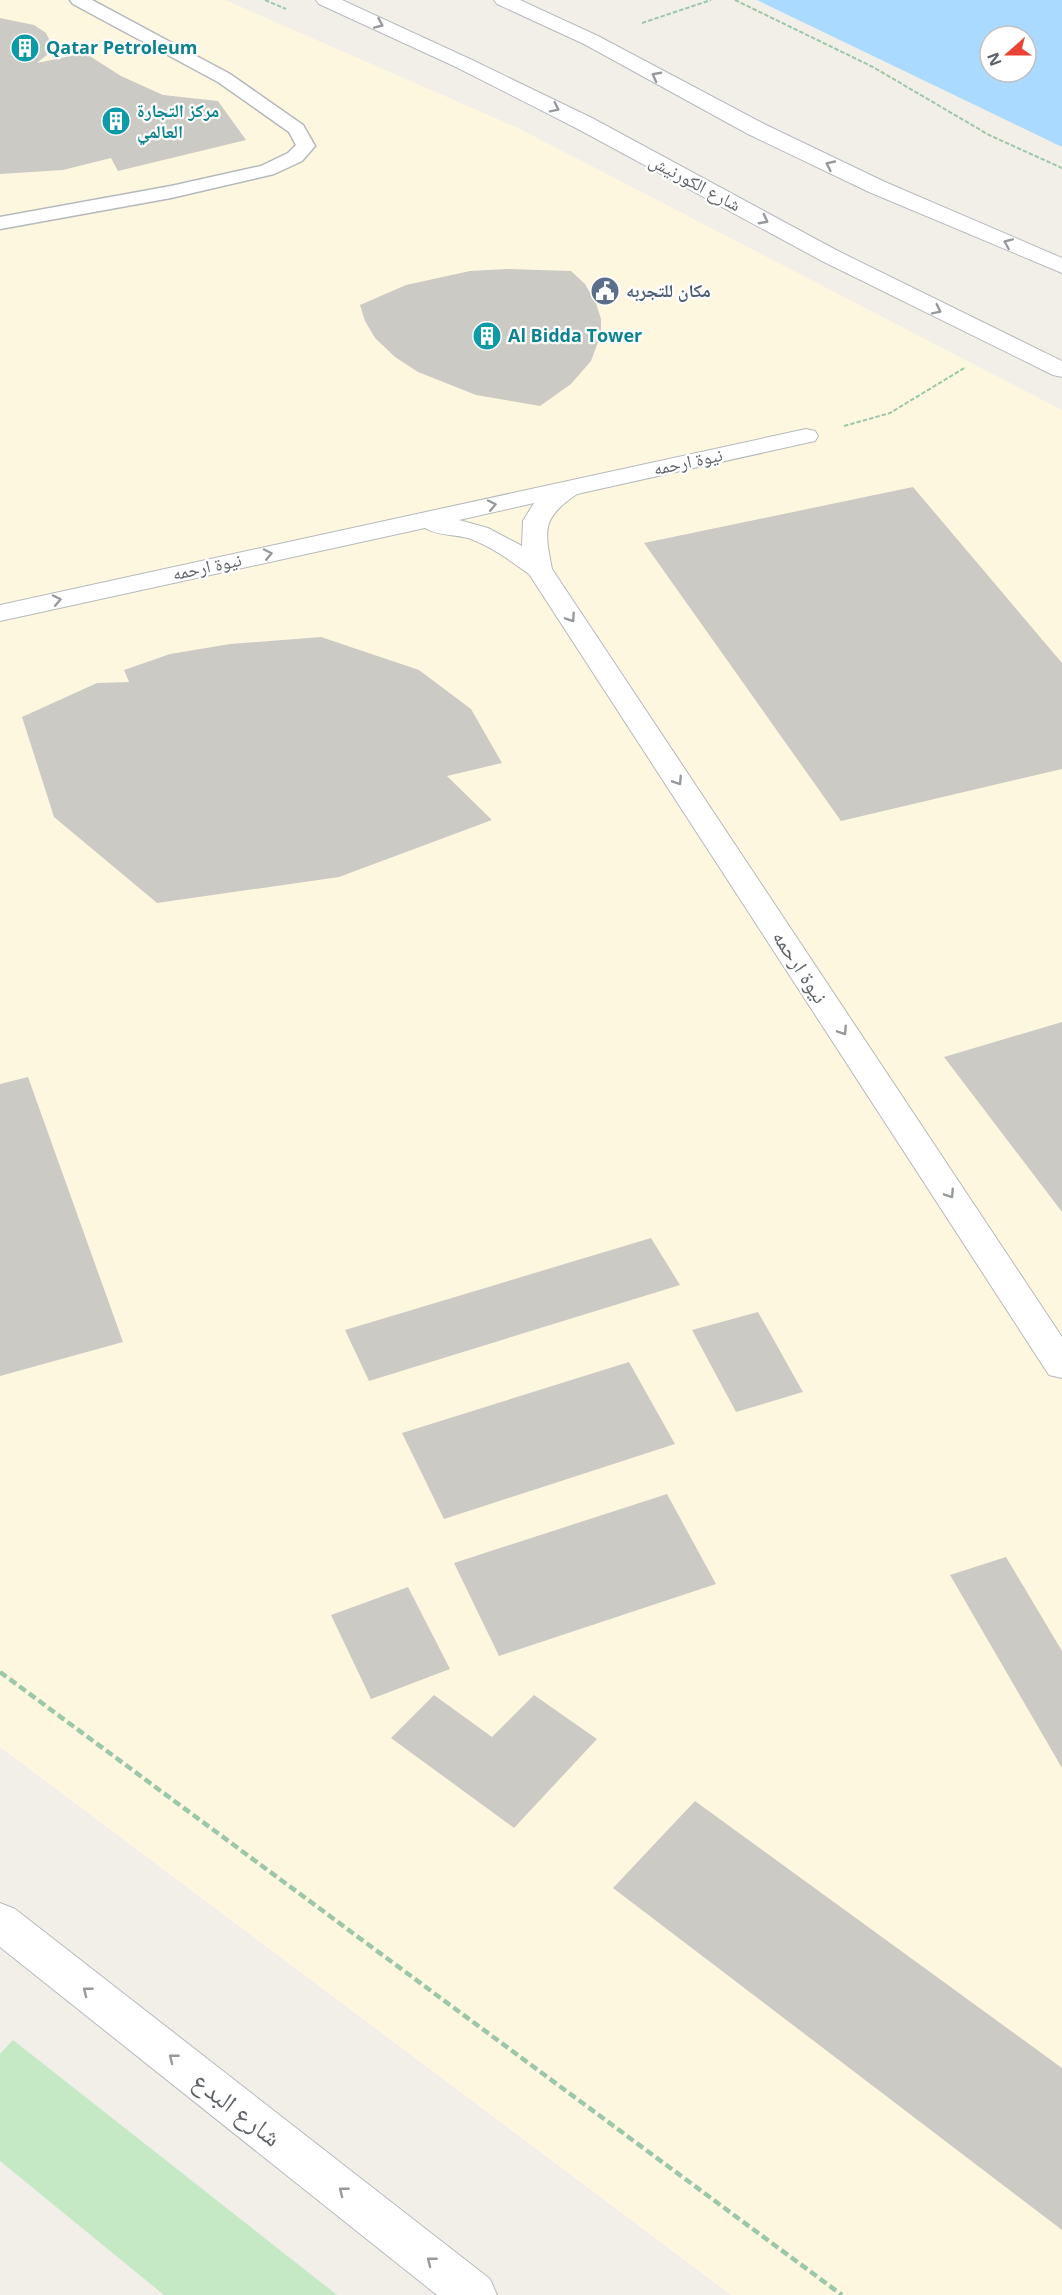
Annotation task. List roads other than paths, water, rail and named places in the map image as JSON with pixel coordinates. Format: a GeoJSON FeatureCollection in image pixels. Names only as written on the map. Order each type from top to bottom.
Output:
{"type":"FeatureCollection","features":[{"type":"Feature","properties":{"kind":"main road","name":"شارع الكورنيش"},"geometry":{"type":"LineString","coordinates":[[326,0],[463,63],[585,123],[830,256],[1005,344],[1062,370]]}},
{"type":"Feature","properties":{"kind":"main road"},"geometry":{"type":"LineString","coordinates":[[504,0],[591,40],[766,134],[877,187],[1062,266]]}},
{"type":"Feature","properties":{"kind":"main road","name":"نيوة ارحمه"},"geometry":{"type":"LineString","coordinates":[[0,613],[806,436]]}},
{"type":"Feature","properties":{"kind":"main road","name":"نيوة ارحمه"},"geometry":{"type":"LineString","coordinates":[[569,488],[552,499],[535,518],[533,541],[539,569],[1062,1365]]}},
{"type":"Feature","properties":{"kind":"main road","name":"نيوة ارحمه"},"geometry":{"type":"LineString","coordinates":[[414,522],[474,530],[494,538],[539,569]]}},
{"type":"Feature","properties":{"kind":"main road","name":"شارع البدع"},"geometry":{"type":"LineString","coordinates":[[0,1922],[474,2295]]}},
{"type":"Feature","properties":{"kind":"lane"},"geometry":{"type":"LineString","coordinates":[[0,223],[171,192],[267,170],[295,157],[306,146],[296,129],[224,78],[79,0]]}},
{"type":"Feature","properties":{"kind":"water"},"geometry":{"type":"Polygon","coordinates":[[[757,0],[1062,0],[1062,147],[757,0]]]}},
{"type":"Feature","properties":{"kind":"place","name":"Qatar Petroleum"},"geometry":{"type":"Point","coordinates":[25,48]}},
{"type":"Feature","properties":{"kind":"place","name":"مركز التجارة العالمي"},"geometry":{"type":"Point","coordinates":[116,121]}},
{"type":"Feature","properties":{"kind":"place","name":"مكان للتجربه"},"geometry":{"type":"Point","coordinates":[605,291]}},
{"type":"Feature","properties":{"kind":"place","name":"Al Bidda Tower"},"geometry":{"type":"Point","coordinates":[487,336]}}]}
